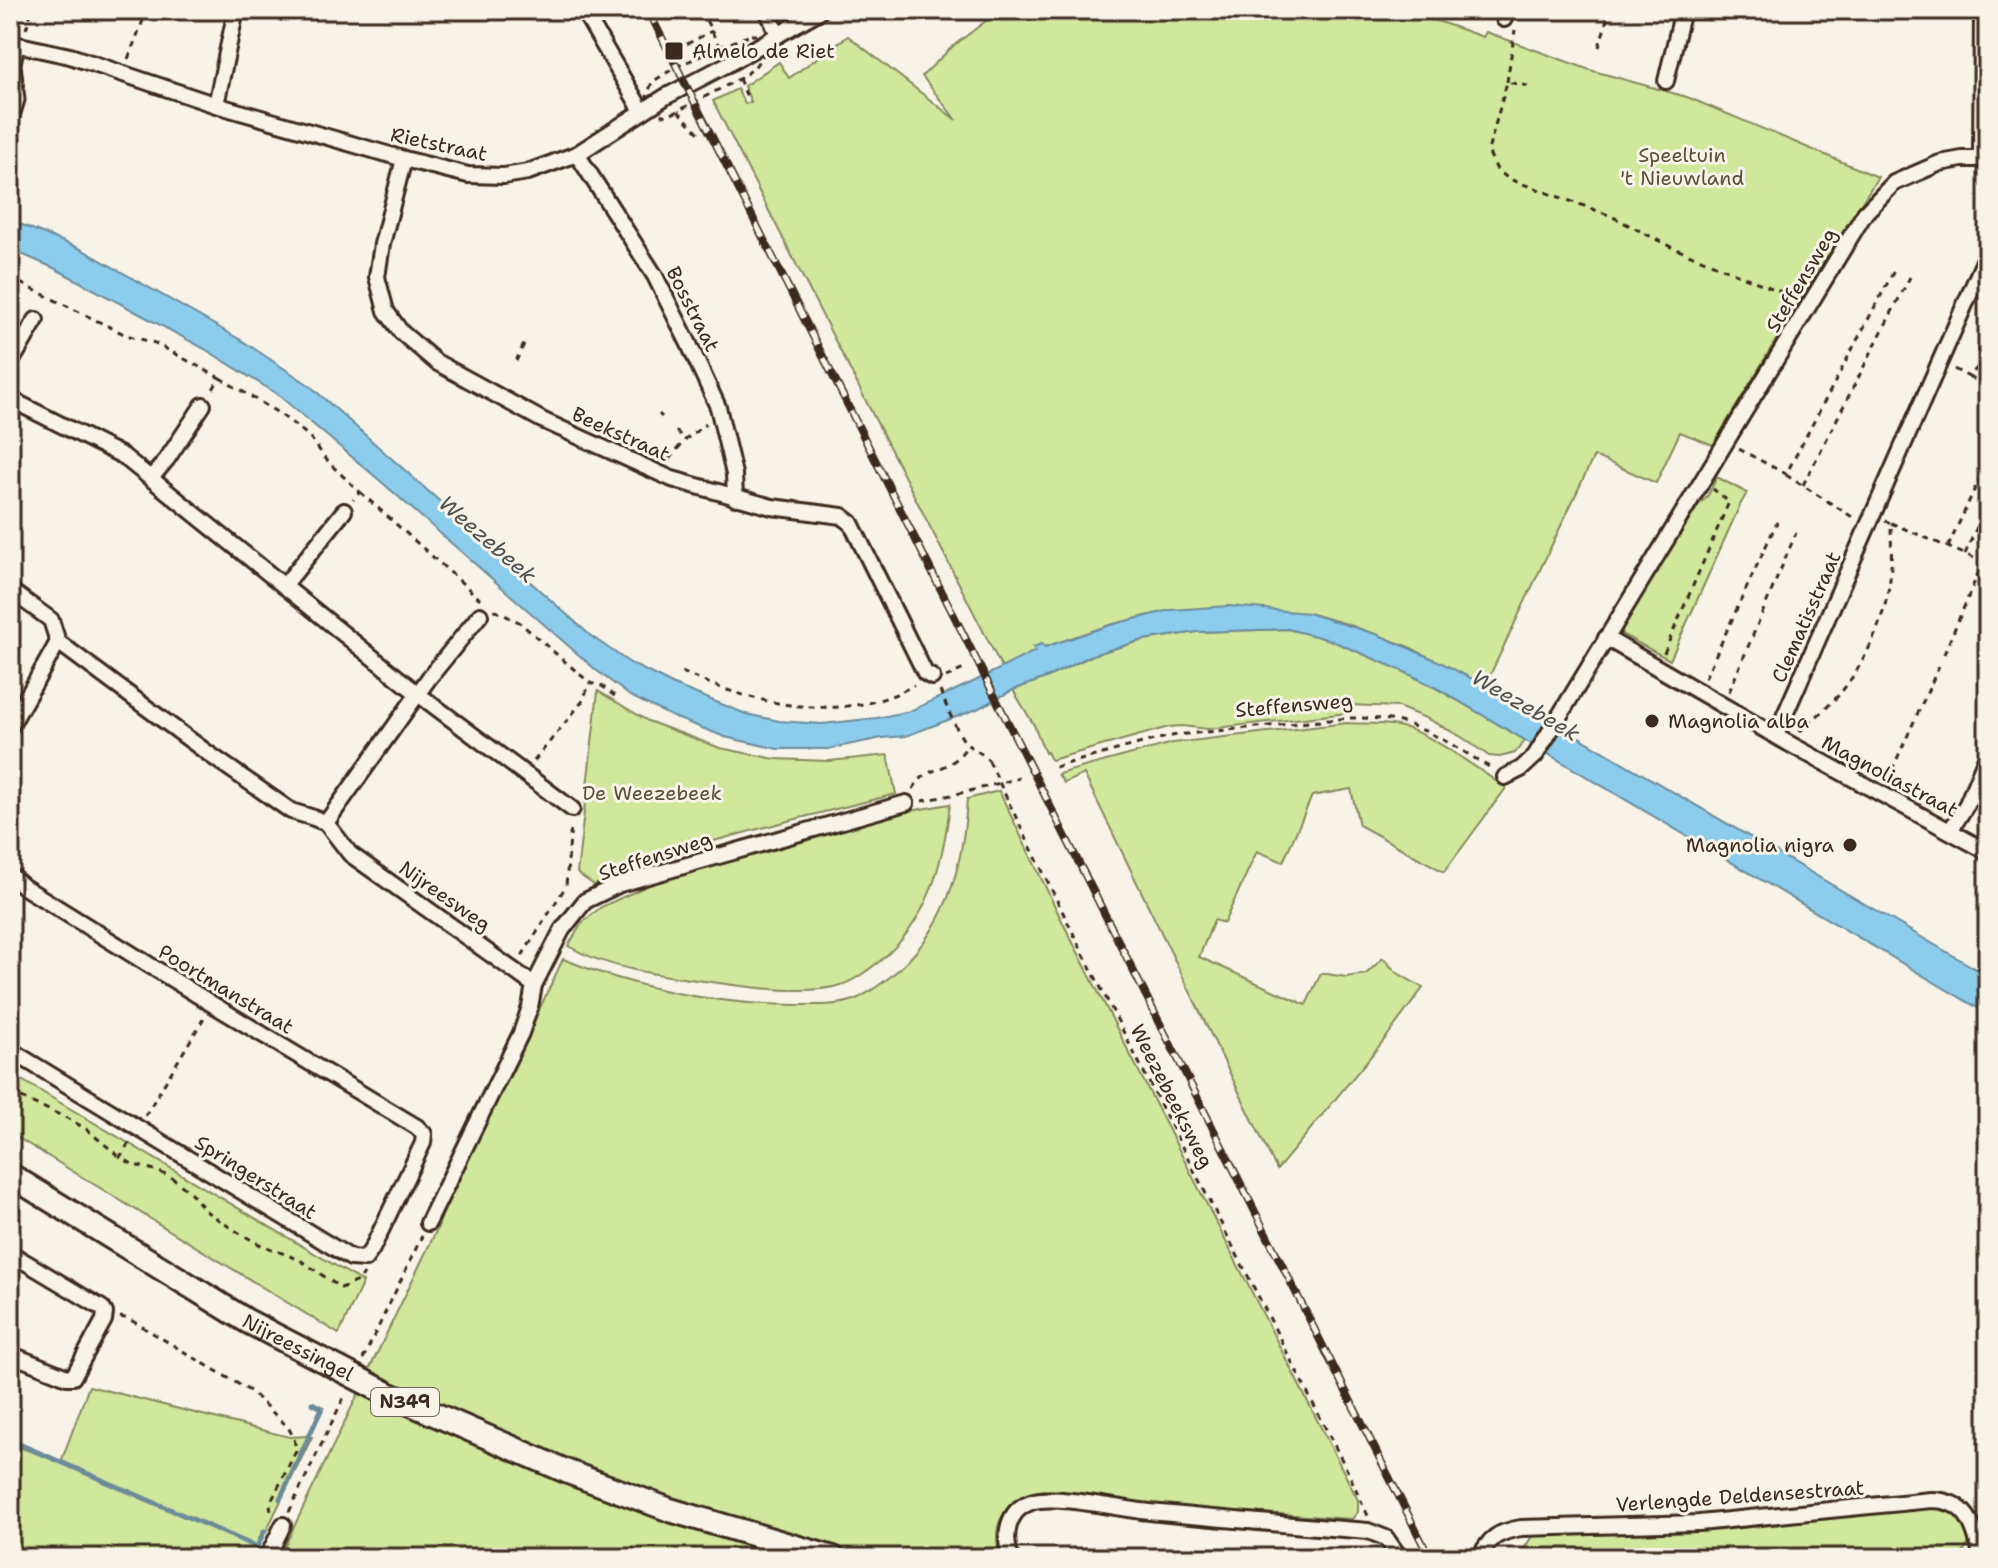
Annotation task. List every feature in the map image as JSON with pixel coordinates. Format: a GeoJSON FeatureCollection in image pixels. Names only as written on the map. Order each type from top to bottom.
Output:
{"type":"FeatureCollection","features":[{"type":"Feature","properties":{"kind":"main road","name":"Nijreessingel"},"geometry":{"type":"LineString","coordinates":[[10,1175],[247,1321],[388,1394],[568,1472],[670,1510],[833,1558]]}},
{"type":"Feature","properties":{"kind":"street"},"geometry":{"type":"LineString","coordinates":[[216,105],[236,10]]}},
{"type":"Feature","properties":{"kind":"street"},"geometry":{"type":"LineString","coordinates":[[583,10],[642,111]]}},
{"type":"Feature","properties":{"kind":"street"},"geometry":{"type":"LineString","coordinates":[[767,10],[778,35]]}},
{"type":"Feature","properties":{"kind":"street","name":"Rietstraat"},"geometry":{"type":"LineString","coordinates":[[15,44],[70,56],[216,105],[404,159],[468,175],[504,176],[528,172],[577,154],[665,97],[821,10]]}},
{"type":"Feature","properties":{"kind":"street"},"geometry":{"type":"LineString","coordinates":[[1666,81],[1683,10]]}},
{"type":"Feature","properties":{"kind":"street"},"geometry":{"type":"LineString","coordinates":[[1982,10],[1985,160]]}},
{"type":"Feature","properties":{"kind":"street","name":"Bosstraat"},"geometry":{"type":"LineString","coordinates":[[577,154],[655,276],[718,407],[734,474],[735,498]]}},
{"type":"Feature","properties":{"kind":"street","name":"Beekstraat"},"geometry":{"type":"LineString","coordinates":[[404,159],[382,244],[377,277],[386,311],[401,332],[436,362],[488,391],[542,420],[663,475],[772,507],[847,519],[925,673],[938,679]]}},
{"type":"Feature","properties":{"kind":"street","name":"Steffensweg"},"geometry":{"type":"LineString","coordinates":[[1505,777],[1521,769],[1535,756],[1865,213],[1894,183],[1940,163],[1962,159],[1985,160]]}},
{"type":"Feature","properties":{"kind":"street","name":"Clematisstraat"},"geometry":{"type":"LineString","coordinates":[[1782,739],[1870,521],[1988,252]]}},
{"type":"Feature","properties":{"kind":"street"},"geometry":{"type":"LineString","coordinates":[[10,364],[36,320]]}},
{"type":"Feature","properties":{"kind":"street"},"geometry":{"type":"LineString","coordinates":[[10,399],[116,452],[418,694],[572,809]]}},
{"type":"Feature","properties":{"kind":"street"},"geometry":{"type":"LineString","coordinates":[[151,478],[203,405]]}},
{"type":"Feature","properties":{"kind":"street"},"geometry":{"type":"LineString","coordinates":[[284,586],[344,511]]}},
{"type":"Feature","properties":{"kind":"street"},"geometry":{"type":"LineString","coordinates":[[10,590],[51,620],[58,642],[291,811],[326,823],[418,694],[484,610]]}},
{"type":"Feature","properties":{"kind":"street","name":"Magnoliastraat"},"geometry":{"type":"LineString","coordinates":[[1606,638],[1988,852]]}},
{"type":"Feature","properties":{"kind":"street"},"geometry":{"type":"LineString","coordinates":[[10,727],[58,642]]}},
{"type":"Feature","properties":{"kind":"street"},"geometry":{"type":"LineString","coordinates":[[1950,831],[1967,804],[1988,753]]}},
{"type":"Feature","properties":{"kind":"street","name":"Steffensweg"},"geometry":{"type":"LineString","coordinates":[[534,985],[562,930],[585,901],[603,892],[620,884],[906,803]]}},
{"type":"Feature","properties":{"kind":"street","name":"Nijreesweg"},"geometry":{"type":"LineString","coordinates":[[326,823],[350,854],[534,985]]}},
{"type":"Feature","properties":{"kind":"street","name":"Poortmanstraat"},"geometry":{"type":"LineString","coordinates":[[10,875],[24,887],[424,1134],[423,1143],[365,1259]]}},
{"type":"Feature","properties":{"kind":"street"},"geometry":{"type":"LineString","coordinates":[[428,1223],[521,1033],[534,985]]}},
{"type":"Feature","properties":{"kind":"street","name":"Springerstraat"},"geometry":{"type":"LineString","coordinates":[[10,1050],[351,1258],[365,1259]]}},
{"type":"Feature","properties":{"kind":"street"},"geometry":{"type":"LineString","coordinates":[[10,1253],[102,1308],[105,1313],[73,1377],[10,1354]]}},
{"type":"Feature","properties":{"kind":"street"},"geometry":{"type":"LineString","coordinates":[[1010,1558],[1006,1542],[1008,1525],[1018,1510],[1032,1501],[1056,1500],[1139,1511],[1368,1531],[1386,1538],[1400,1558]]}},
{"type":"Feature","properties":{"kind":"street","name":"Verlengde Deldensestraat"},"geometry":{"type":"LineString","coordinates":[[1479,1558],[1486,1544],[1502,1531],[1521,1528],[1699,1523],[1931,1500],[1950,1501],[1967,1515],[1975,1528],[1982,1558]]}},
{"type":"Feature","properties":{"kind":"street"},"geometry":{"type":"LineString","coordinates":[[267,1558],[283,1525]]}},
{"type":"Feature","properties":{"kind":"lane"},"geometry":{"type":"LineString","coordinates":[[10,133],[20,100],[15,44]]}},
{"type":"Feature","properties":{"kind":"path"},"geometry":{"type":"LineString","coordinates":[[15,44],[32,10]]}},
{"type":"Feature","properties":{"kind":"path"},"geometry":{"type":"LineString","coordinates":[[122,75],[147,10]]}},
{"type":"Feature","properties":{"kind":"path"},"geometry":{"type":"LineString","coordinates":[[701,10],[728,64]]}},
{"type":"Feature","properties":{"kind":"path"},"geometry":{"type":"LineString","coordinates":[[1599,47],[1610,10]]}},
{"type":"Feature","properties":{"kind":"path"},"geometry":{"type":"LineString","coordinates":[[1505,14],[1515,29],[1507,82],[1488,151],[1497,170],[1509,179],[1609,215],[1671,247],[1779,291],[1813,299]]}},
{"type":"Feature","properties":{"kind":"path"},"geometry":{"type":"LineString","coordinates":[[687,44],[712,31]]}},
{"type":"Feature","properties":{"kind":"path"},"geometry":{"type":"LineString","coordinates":[[739,79],[747,97]]}},
{"type":"Feature","properties":{"kind":"path"},"geometry":{"type":"LineString","coordinates":[[1507,82],[1528,86]]}},
{"type":"Feature","properties":{"kind":"path"},"geometry":{"type":"LineString","coordinates":[[665,97],[699,133]]}},
{"type":"Feature","properties":{"kind":"path"},"geometry":{"type":"LineString","coordinates":[[1786,474],[1896,267]]}},
{"type":"Feature","properties":{"kind":"path"},"geometry":{"type":"LineString","coordinates":[[1803,485],[1910,277]]}},
{"type":"Feature","properties":{"kind":"path"},"geometry":{"type":"LineString","coordinates":[[10,278],[126,335],[155,343],[280,414],[309,436],[329,463],[484,610],[519,622],[590,683],[602,686],[617,698]]}},
{"type":"Feature","properties":{"kind":"path"},"geometry":{"type":"LineString","coordinates":[[516,361],[525,342]]}},
{"type":"Feature","properties":{"kind":"path"},"geometry":{"type":"LineString","coordinates":[[1969,377],[1988,355]]}},
{"type":"Feature","properties":{"kind":"path"},"geometry":{"type":"LineString","coordinates":[[1939,363],[1988,386]]}},
{"type":"Feature","properties":{"kind":"path"},"geometry":{"type":"LineString","coordinates":[[203,405],[220,378]]}},
{"type":"Feature","properties":{"kind":"path"},"geometry":{"type":"LineString","coordinates":[[663,475],[670,457],[685,440],[701,426],[721,417]]}},
{"type":"Feature","properties":{"kind":"path"},"geometry":{"type":"LineString","coordinates":[[676,431],[685,440]]}},
{"type":"Feature","properties":{"kind":"path"},"geometry":{"type":"LineString","coordinates":[[1726,442],[1870,521],[1891,523],[1986,563],[1944,654]]}},
{"type":"Feature","properties":{"kind":"path"},"geometry":{"type":"LineString","coordinates":[[1948,547],[1988,460]]}},
{"type":"Feature","properties":{"kind":"path"},"geometry":{"type":"LineString","coordinates":[[1658,667],[1729,502],[1702,482]]}},
{"type":"Feature","properties":{"kind":"path"},"geometry":{"type":"LineString","coordinates":[[344,511],[360,492]]}},
{"type":"Feature","properties":{"kind":"path"},"geometry":{"type":"LineString","coordinates":[[1965,554],[1988,502]]}},
{"type":"Feature","properties":{"kind":"path"},"geometry":{"type":"LineString","coordinates":[[1699,691],[1777,522]]}},
{"type":"Feature","properties":{"kind":"path"},"geometry":{"type":"LineString","coordinates":[[1782,739],[1836,698],[1856,672],[1868,649],[1882,616],[1891,570],[1891,523]]}},
{"type":"Feature","properties":{"kind":"path"},"geometry":{"type":"LineString","coordinates":[[1723,705],[1796,533]]}},
{"type":"Feature","properties":{"kind":"path"},"geometry":{"type":"LineString","coordinates":[[1881,794],[1940,664]]}},
{"type":"Feature","properties":{"kind":"path"},"geometry":{"type":"LineString","coordinates":[[682,672],[713,686],[787,705],[830,707],[874,702],[966,668]]}},
{"type":"Feature","properties":{"kind":"path","name":"Weezebeeksweg"},"geometry":{"type":"LineString","coordinates":[[938,679],[961,734],[968,745],[989,761],[1114,1014],[1356,1487],[1368,1515],[1368,1531]]}},
{"type":"Feature","properties":{"kind":"path"},"geometry":{"type":"LineString","coordinates":[[525,773],[582,702],[590,683]]}},
{"type":"Feature","properties":{"kind":"path","name":"Steffensweg"},"geometry":{"type":"LineString","coordinates":[[1055,767],[1176,735],[1374,718],[1419,728],[1505,777]]}},
{"type":"Feature","properties":{"kind":"path"},"geometry":{"type":"LineString","coordinates":[[906,803],[919,780],[933,769],[952,762],[968,745]]}},
{"type":"Feature","properties":{"kind":"path"},"geometry":{"type":"LineString","coordinates":[[906,803],[948,797],[1019,778]]}},
{"type":"Feature","properties":{"kind":"path"},"geometry":{"type":"LineString","coordinates":[[514,969],[566,886],[572,809]]}},
{"type":"Feature","properties":{"kind":"path"},"geometry":{"type":"LineString","coordinates":[[120,1157],[212,1004]]}},
{"type":"Feature","properties":{"kind":"path"},"geometry":{"type":"LineString","coordinates":[[10,1093],[76,1123],[134,1165],[172,1178],[190,1192],[207,1212],[225,1224],[259,1244],[300,1260],[341,1288],[360,1280],[366,1271],[365,1259]]}},
{"type":"Feature","properties":{"kind":"path"},"geometry":{"type":"LineString","coordinates":[[361,1362],[428,1223]]}},
{"type":"Feature","properties":{"kind":"path"},"geometry":{"type":"LineString","coordinates":[[105,1313],[129,1319],[250,1391],[288,1427],[296,1451],[270,1504],[270,1511],[283,1525],[346,1393]]}},
{"type":"Feature","properties":{"kind":"green space","name":"Speeltuin 't Nieuwland"},"geometry":{"type":"Polygon","coordinates":[[[1000,10],[1406,10],[1483,37],[1486,32],[1590,70],[1687,97],[1878,177],[1713,445],[1680,432],[1656,483],[1594,456],[1485,686],[1409,647],[1308,613],[1171,610],[1110,625],[1045,647],[1042,644],[1034,647],[1036,651],[1002,668],[713,101],[737,89],[745,104],[751,102],[744,86],[779,62],[789,78],[848,36],[956,120],[922,76],[952,47],[1000,10]]]}},
{"type":"Feature","properties":{"kind":"green space"},"geometry":{"type":"Polygon","coordinates":[[[1717,477],[1747,493],[1670,660],[1621,634],[1626,621],[1717,477]]]}},
{"type":"Feature","properties":{"kind":"green space"},"geometry":{"type":"Polygon","coordinates":[[[1288,629],[1325,638],[1381,661],[1430,685],[1525,740],[1515,753],[1489,756],[1460,736],[1398,707],[1349,705],[1347,713],[1208,729],[1169,727],[1051,760],[1013,690],[1093,655],[1143,640],[1197,632],[1288,629]]]}},
{"type":"Feature","properties":{"kind":"green space","name":"De Weezebeek"},"geometry":{"type":"Polygon","coordinates":[[[598,691],[648,721],[720,748],[775,759],[829,761],[888,755],[896,794],[699,845],[594,885],[577,873],[598,691]]]}},
{"type":"Feature","properties":{"kind":"green space"},"geometry":{"type":"Polygon","coordinates":[[[1347,723],[1391,725],[1410,730],[1453,752],[1506,788],[1444,872],[1359,825],[1351,789],[1312,796],[1283,862],[1257,851],[1224,923],[1214,920],[1199,957],[1306,1005],[1321,973],[1346,977],[1366,974],[1383,958],[1396,972],[1423,988],[1277,1170],[1084,774],[1064,783],[1058,774],[1173,743],[1347,723]]]}},
{"type":"Feature","properties":{"kind":"green space"},"geometry":{"type":"Polygon","coordinates":[[[999,791],[1063,923],[1358,1500],[1358,1512],[1352,1519],[1176,1507],[1043,1490],[1020,1498],[1004,1514],[997,1534],[1002,1558],[877,1558],[774,1530],[571,1462],[368,1372],[563,959],[650,987],[709,999],[800,1005],[854,1000],[890,977],[925,940],[938,919],[956,874],[967,799],[999,791]]]}},
{"type":"Feature","properties":{"kind":"green space"},"geometry":{"type":"Polygon","coordinates":[[[950,804],[938,869],[922,910],[897,945],[867,971],[844,984],[793,990],[687,979],[617,966],[568,946],[582,923],[601,907],[651,884],[707,865],[892,814],[950,804]]]}},
{"type":"Feature","properties":{"kind":"green space"},"geometry":{"type":"Polygon","coordinates":[[[10,1073],[363,1282],[339,1334],[10,1133],[10,1073]]]}},
{"type":"Feature","properties":{"kind":"green space"},"geometry":{"type":"Polygon","coordinates":[[[89,1386],[289,1437],[312,1437],[253,1558],[10,1558],[10,1444],[61,1462],[89,1386]]]}},
{"type":"Feature","properties":{"kind":"green space"},"geometry":{"type":"Polygon","coordinates":[[[359,1392],[666,1519],[792,1558],[279,1558],[359,1392]]]}},
{"type":"Feature","properties":{"kind":"green space"},"geometry":{"type":"Polygon","coordinates":[[[1919,1505],[1949,1508],[1958,1514],[1970,1535],[1960,1557],[1526,1558],[1525,1547],[1535,1532],[1919,1505]]]}},
{"type":"Feature","properties":{"kind":"water"},"geometry":{"type":"Polygon","coordinates":[[[10,220],[81,249],[241,340],[309,385],[591,636],[630,663],[674,685],[746,714],[779,721],[822,724],[910,711],[1035,651],[1033,647],[1042,644],[1045,647],[1110,625],[1171,610],[1229,606],[1308,613],[1379,635],[1438,661],[1543,716],[1988,976],[1988,1014],[1440,690],[1330,640],[1288,629],[1197,632],[1143,640],[1092,655],[977,709],[906,736],[828,749],[778,749],[725,737],[671,716],[630,696],[596,670],[277,394],[205,349],[56,269],[10,249],[10,220]]]}},
{"type":"Feature","properties":{"kind":"waterway"},"geometry":{"type":"LineString","coordinates":[[280,1499],[322,1408],[312,1403]]}},
{"type":"Feature","properties":{"kind":"waterway"},"geometry":{"type":"LineString","coordinates":[[10,1440],[257,1547],[264,1531]]}},
{"type":"Feature","properties":{"kind":"railway"},"geometry":{"type":"LineString","coordinates":[[648,10],[1430,1558]]}},
{"type":"Feature","properties":{"kind":"place","name":"Almelo de Riet"},"geometry":{"type":"Point","coordinates":[674,51]}},
{"type":"Feature","properties":{"kind":"place","name":"Magnolia alba"},"geometry":{"type":"Point","coordinates":[1652,721]}},
{"type":"Feature","properties":{"kind":"place","name":"Magnolia nigra"},"geometry":{"type":"Point","coordinates":[1850,845]}},
{"type":"Feature","properties":{"kind":"water label","name":"Weezebeek"},"geometry":{"type":"Point","coordinates":[488,539]}},
{"type":"Feature","properties":{"kind":"water label","name":"Weezebeek"},"geometry":{"type":"Point","coordinates":[1526,705]}}]}
